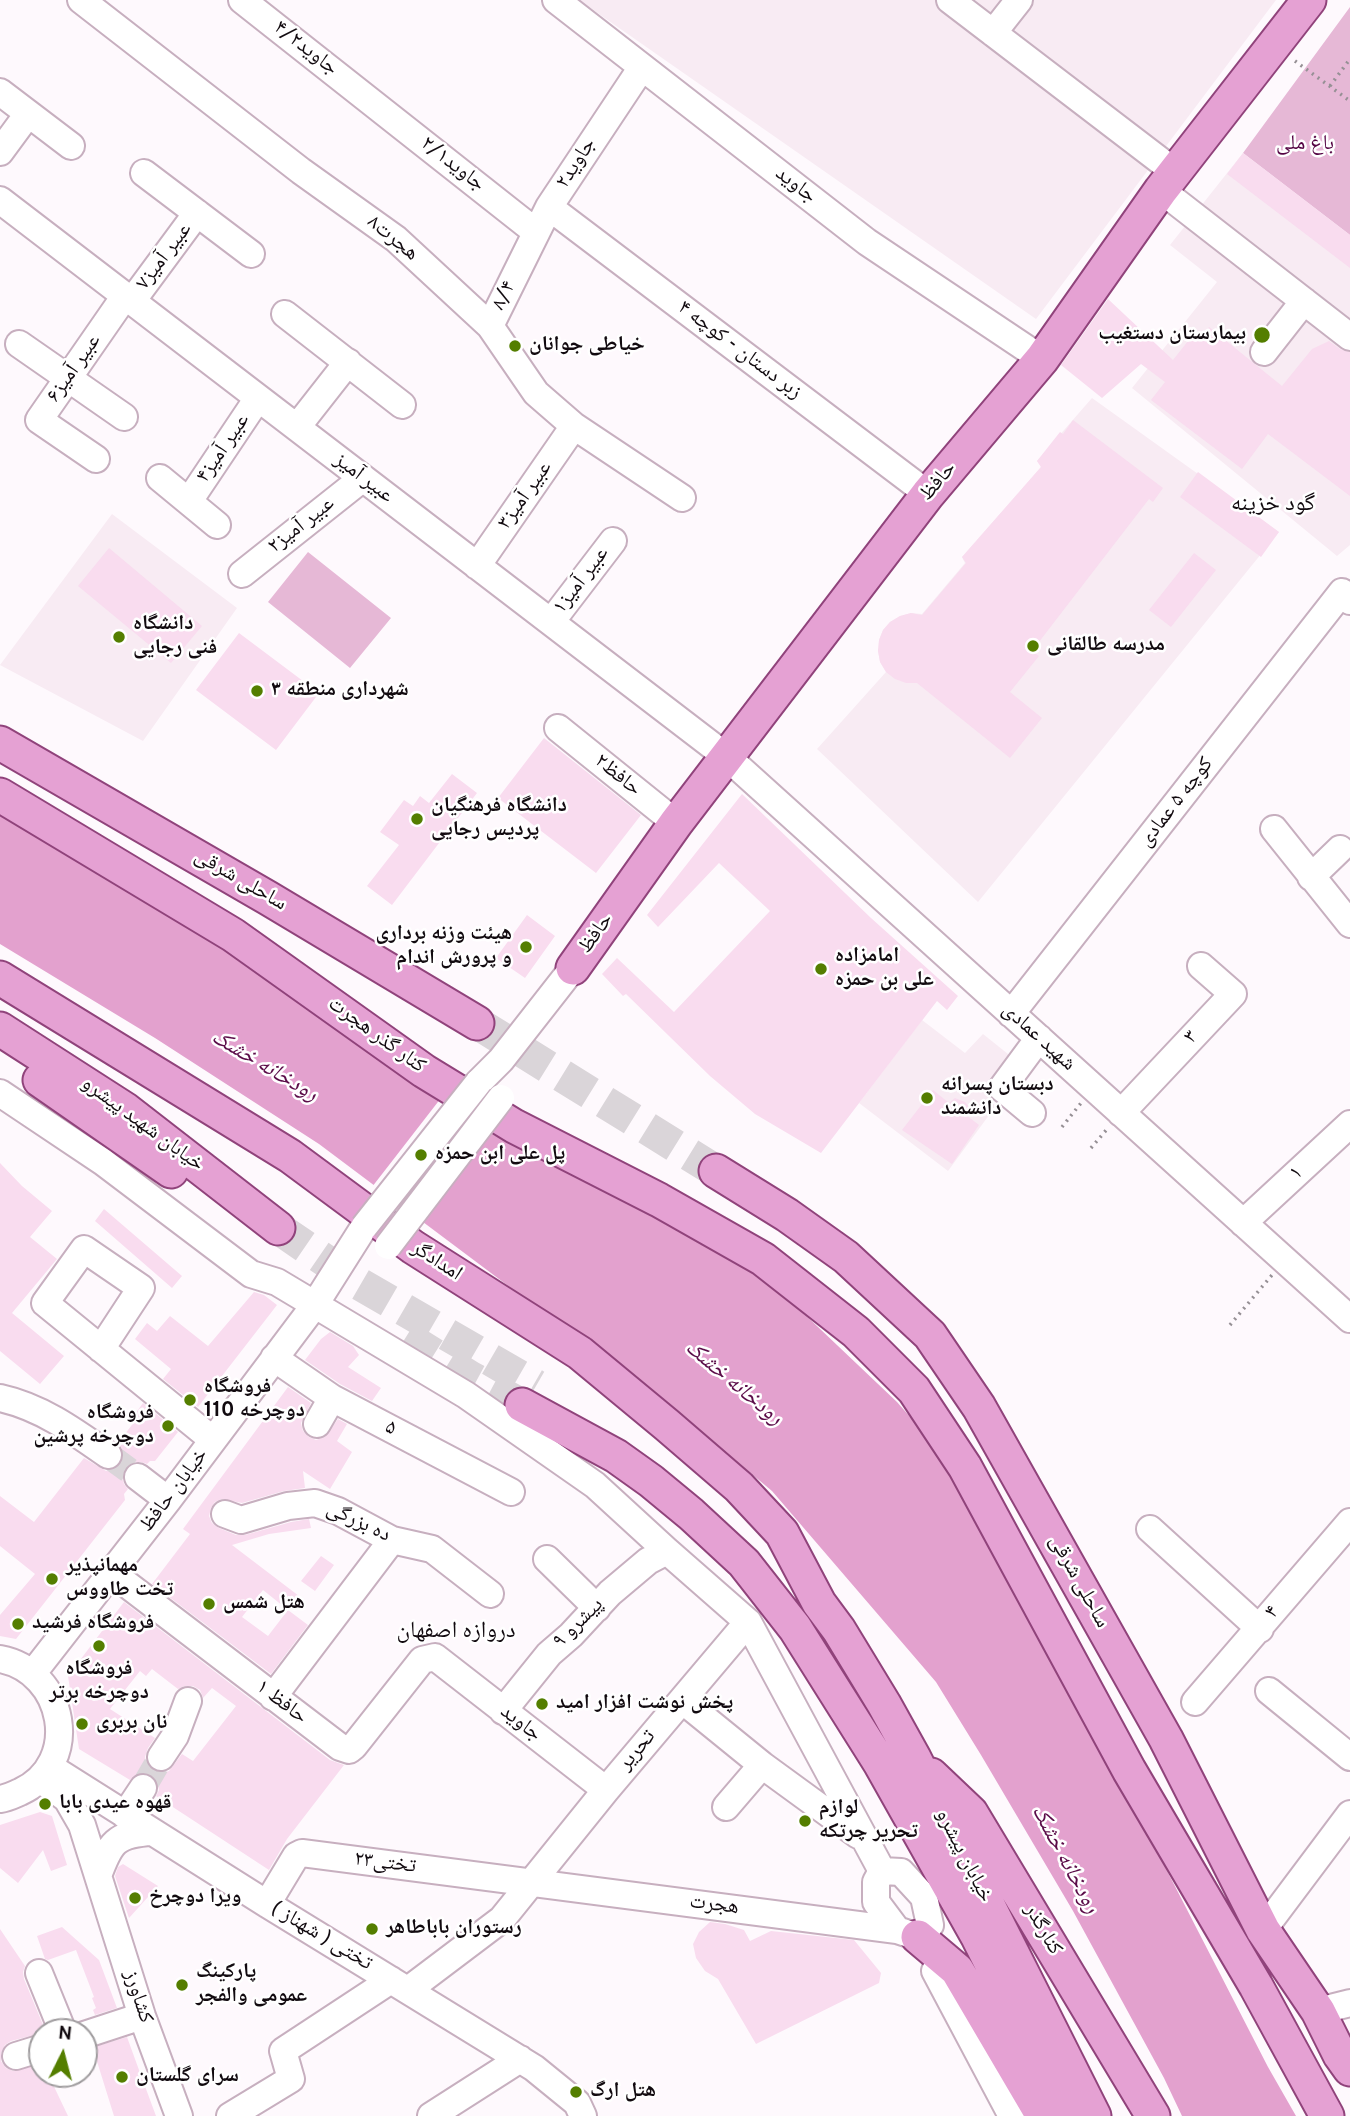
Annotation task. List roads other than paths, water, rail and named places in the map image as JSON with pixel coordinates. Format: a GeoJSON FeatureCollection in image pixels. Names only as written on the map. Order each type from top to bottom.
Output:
{"type":"FeatureCollection","features":[{"type":"Feature","properties":{"kind":"main road","name":"حافظ"},"geometry":{"type":"LineString","coordinates":[[573,968],[676,823],[928,494],[1042,359],[1168,181],[1309,0]]}},
{"type":"Feature","properties":{"kind":"main road","name":"ساحلی شرقی"},"geometry":{"type":"LineString","coordinates":[[0,744],[268,898],[477,1023]]}},
{"type":"Feature","properties":{"kind":"main road","name":"کنار گذر هجرت"},"geometry":{"type":"LineString","coordinates":[[0,795],[233,935],[424,1072],[514,1126],[659,1200],[763,1259],[856,1332],[914,1390],[965,1466],[1129,1770],[1256,1986],[1327,2116]]}},
{"type":"Feature","properties":{"kind":"main road","name":"امدادگر"},"geometry":{"type":"LineString","coordinates":[[0,978],[290,1156],[413,1247],[580,1353],[739,1488],[782,1533],[819,1602]]}},
{"type":"Feature","properties":{"kind":"main road","name":"خیابان شهید پیشرو"},"geometry":{"type":"LineString","coordinates":[[0,1029],[126,1110],[273,1237],[191,1185],[0,1054]]}},
{"type":"Feature","properties":{"kind":"main road","name":"ساحلی شرقی"},"geometry":{"type":"LineString","coordinates":[[716,1171],[787,1215],[846,1257],[930,1335],[979,1406],[1153,1716],[1263,1930],[1318,2011],[1345,2062]]}},
{"type":"Feature","properties":{"kind":"main road","name":"خیابان پیشرو"},"geometry":{"type":"LineString","coordinates":[[529,1395],[627,1439],[665,1466],[819,1602],[846,1640],[914,1758],[1076,2115],[873,1751],[795,1628],[744,1563],[691,1514],[651,1481],[529,1395]]}},
{"type":"Feature","properties":{"kind":"main road","name":"کنارگذر"},"geometry":{"type":"LineString","coordinates":[[914,1758],[971,1813],[1153,2116]]}},
{"type":"Feature","properties":{"kind":"main road"},"geometry":{"type":"LineString","coordinates":[[907,1933],[957,1970],[1040,2111],[1054,2115],[1076,2115]]}},
{"type":"Feature","properties":{"kind":"main road"},"geometry":{"type":"LineString","coordinates":[[1327,2116],[1345,2062]]}},
{"type":"Feature","properties":{"kind":"street","name":"هجرت۸"},"geometry":{"type":"LineString","coordinates":[[81,0],[301,171],[396,239],[490,326],[536,393],[574,426],[682,498]]}},
{"type":"Feature","properties":{"kind":"street","name":"۴/۲جاوید"},"geometry":{"type":"LineString","coordinates":[[242,0],[367,99]]}},
{"type":"Feature","properties":{"kind":"street","name":"جاوید"},"geometry":{"type":"LineString","coordinates":[[556,0],[867,243],[1042,359]]}},
{"type":"Feature","properties":{"kind":"street"},"geometry":{"type":"LineString","coordinates":[[950,0],[993,33],[1168,181],[1304,301],[1350,337]]}},
{"type":"Feature","properties":{"kind":"street"},"geometry":{"type":"LineString","coordinates":[[993,33],[1019,0]]}},
{"type":"Feature","properties":{"kind":"street","name":"۲جاوید"},"geometry":{"type":"LineString","coordinates":[[520,266],[549,207],[642,67]]}},
{"type":"Feature","properties":{"kind":"street"},"geometry":{"type":"LineString","coordinates":[[0,92],[71,146]]}},
{"type":"Feature","properties":{"kind":"street","name":"۲/۱جاوید"},"geometry":{"type":"LineString","coordinates":[[367,99],[536,232]]}},
{"type":"Feature","properties":{"kind":"street"},"geometry":{"type":"LineString","coordinates":[[0,152],[28,114]]}},
{"type":"Feature","properties":{"kind":"street"},"geometry":{"type":"LineString","coordinates":[[144,173],[251,254]]}},
{"type":"Feature","properties":{"kind":"street","name":"عبیر آمیز"},"geometry":{"type":"LineString","coordinates":[[0,200],[727,757]]}},
{"type":"Feature","properties":{"kind":"street","name":"زبر دستان - کوچه ۴"},"geometry":{"type":"LineString","coordinates":[[549,207],[928,494]]}},
{"type":"Feature","properties":{"kind":"street","name":"۷عبیر آمیز"},"geometry":{"type":"LineString","coordinates":[[129,299],[197,213]]}},
{"type":"Feature","properties":{"kind":"street","name":"۸/۴"},"geometry":{"type":"LineString","coordinates":[[490,326],[520,266]]}},
{"type":"Feature","properties":{"kind":"street","name":"۶عبیر آمیز"},"geometry":{"type":"LineString","coordinates":[[96,459],[39,420],[129,299]]}},
{"type":"Feature","properties":{"kind":"street"},"geometry":{"type":"LineString","coordinates":[[1264,352],[1304,301]]}},
{"type":"Feature","properties":{"kind":"street"},"geometry":{"type":"LineString","coordinates":[[285,314],[402,405]]}},
{"type":"Feature","properties":{"kind":"street"},"geometry":{"type":"LineString","coordinates":[[19,344],[124,417]]}},
{"type":"Feature","properties":{"kind":"street"},"geometry":{"type":"LineString","coordinates":[[297,427],[348,362]]}},
{"type":"Feature","properties":{"kind":"street","name":"۴عبیر آمیز"},"geometry":{"type":"LineString","coordinates":[[189,501],[258,398]]}},
{"type":"Feature","properties":{"kind":"street","name":"۳عبیر آمیز"},"geometry":{"type":"LineString","coordinates":[[477,566],[574,426]]}},
{"type":"Feature","properties":{"kind":"street"},"geometry":{"type":"LineString","coordinates":[[160,478],[217,525]]}},
{"type":"Feature","properties":{"kind":"street","name":"۲عبیر آمیز"},"geometry":{"type":"LineString","coordinates":[[242,574],[363,478]]}},
{"type":"Feature","properties":{"kind":"street","name":"۱عبیر آمیز"},"geometry":{"type":"LineString","coordinates":[[551,622],[613,541]]}},
{"type":"Feature","properties":{"kind":"street","name":"کوچه ۵ عمادی"},"geometry":{"type":"LineString","coordinates":[[1011,1014],[1346,596]]}},
{"type":"Feature","properties":{"kind":"street","name":"۲حافظ"},"geometry":{"type":"LineString","coordinates":[[558,728],[676,823]]}},
{"type":"Feature","properties":{"kind":"street","name":"شهید عمادی"},"geometry":{"type":"LineString","coordinates":[[727,757],[1350,1319]]}},
{"type":"Feature","properties":{"kind":"street"},"geometry":{"type":"LineString","coordinates":[[1274,829],[1350,924]]}},
{"type":"Feature","properties":{"kind":"street"},"geometry":{"type":"LineString","coordinates":[[1311,877],[1340,849]]}},
{"type":"Feature","properties":{"kind":"street","name":"۳"},"geometry":{"type":"LineString","coordinates":[[1121,1113],[1233,994],[1201,966]]}},
{"type":"Feature","properties":{"kind":"street"},"geometry":{"type":"LineString","coordinates":[[349,1254],[388,1246],[501,1098],[501,1060],[573,968]]}},
{"type":"Feature","properties":{"kind":"street"},"geometry":{"type":"LineString","coordinates":[[1032,1113],[1002,1088],[1039,1038]]}},
{"type":"Feature","properties":{"kind":"street","name":"خیابان حافظ"},"geometry":{"type":"LineString","coordinates":[[33,1673],[314,1306],[364,1227],[478,1083],[501,1060]]}},
{"type":"Feature","properties":{"kind":"street"},"geometry":{"type":"LineString","coordinates":[[0,1093],[103,1162],[251,1274],[277,1282],[466,1395],[595,1485],[748,1622],[882,1871]]}},
{"type":"Feature","properties":{"kind":"street","name":"۱"},"geometry":{"type":"LineString","coordinates":[[1243,1223],[1350,1124]]}},
{"type":"Feature","properties":{"kind":"street"},"geometry":{"type":"LineString","coordinates":[[101,1349],[213,1440]]}},
{"type":"Feature","properties":{"kind":"street","name":"۵"},"geometry":{"type":"LineString","coordinates":[[274,1358],[332,1398],[511,1492]]}},
{"type":"Feature","properties":{"kind":"street"},"geometry":{"type":"LineString","coordinates":[[0,1398],[19,1402],[64,1424],[108,1455]]}},
{"type":"Feature","properties":{"kind":"street"},"geometry":{"type":"LineString","coordinates":[[317,1424],[332,1398]]}},
{"type":"Feature","properties":{"kind":"street"},"geometry":{"type":"LineString","coordinates":[[138,1477],[168,1500]]}},
{"type":"Feature","properties":{"kind":"street","name":"ده بزرگی"},"geometry":{"type":"LineString","coordinates":[[225,1514],[241,1520],[288,1506],[315,1503],[338,1511],[392,1540],[432,1549],[490,1594]]}},
{"type":"Feature","properties":{"kind":"street","name":"۴"},"geometry":{"type":"LineString","coordinates":[[1195,1702],[1350,1522]]}},
{"type":"Feature","properties":{"kind":"street"},"geometry":{"type":"LineString","coordinates":[[1150,1529],[1260,1629]]}},
{"type":"Feature","properties":{"kind":"street"},"geometry":{"type":"LineString","coordinates":[[273,1697],[392,1540]]}},
{"type":"Feature","properties":{"kind":"street","name":"پیشرو ۹"},"geometry":{"type":"LineString","coordinates":[[503,1711],[549,1654],[571,1635],[610,1593],[648,1561],[667,1551]]}},
{"type":"Feature","properties":{"kind":"street"},"geometry":{"type":"LineString","coordinates":[[547,1559],[597,1608]]}},
{"type":"Feature","properties":{"kind":"street","name":"حافظ ۱"},"geometry":{"type":"LineString","coordinates":[[112,1573],[273,1697],[340,1747],[349,1750],[422,1660],[435,1657]]}},
{"type":"Feature","properties":{"kind":"street","name":"تحریر"},"geometry":{"type":"LineString","coordinates":[[230,2116],[290,2079],[283,2052],[400,1985],[502,1919],[606,1790],[748,1622]]}},
{"type":"Feature","properties":{"kind":"street","name":"جاوید"},"geometry":{"type":"LineString","coordinates":[[435,1657],[606,1790]]}},
{"type":"Feature","properties":{"kind":"street"},"geometry":{"type":"LineString","coordinates":[[0,1659],[12,1661],[33,1673],[49,1691],[58,1713],[59,1738],[45,1773],[28,1788],[0,1799]]}},
{"type":"Feature","properties":{"kind":"street"},"geometry":{"type":"LineString","coordinates":[[1269,1691],[1350,1757]]}},
{"type":"Feature","properties":{"kind":"street"},"geometry":{"type":"LineString","coordinates":[[682,1700],[762,1765],[866,1840]]}},
{"type":"Feature","properties":{"kind":"street"},"geometry":{"type":"LineString","coordinates":[[162,1757],[175,1736],[188,1701]]}},
{"type":"Feature","properties":{"kind":"street"},"geometry":{"type":"LineString","coordinates":[[726,1807],[762,1765]]}},
{"type":"Feature","properties":{"kind":"street","name":"تختی ( شهناز )"},"geometry":{"type":"LineString","coordinates":[[45,1773],[125,1815],[520,2059],[577,2103],[583,2116]]}},
{"type":"Feature","properties":{"kind":"street","name":"کشاورز"},"geometry":{"type":"LineString","coordinates":[[45,1773],[67,1799],[82,1825],[175,2115]]}},
{"type":"Feature","properties":{"kind":"street"},"geometry":{"type":"LineString","coordinates":[[125,1815],[143,1788]]}},
{"type":"Feature","properties":{"kind":"street"},"geometry":{"type":"LineString","coordinates":[[1263,1930],[1350,1814]]}},
{"type":"Feature","properties":{"kind":"street"},"geometry":{"type":"LineString","coordinates":[[98,1877],[113,1844],[134,1833],[152,1832]]}},
{"type":"Feature","properties":{"kind":"street","name":"تختی۲۳"},"geometry":{"type":"LineString","coordinates":[[267,1904],[296,1856],[302,1853],[530,1882]]}},
{"type":"Feature","properties":{"kind":"street"},"geometry":{"type":"LineString","coordinates":[[882,1871],[901,1872],[925,1897],[930,1925],[907,1933],[876,1902],[876,1882],[882,1871]]}},
{"type":"Feature","properties":{"kind":"street","name":"هجرت"},"geometry":{"type":"LineString","coordinates":[[530,1882],[907,1933]]}},
{"type":"Feature","properties":{"kind":"street"},"geometry":{"type":"LineString","coordinates":[[935,1971],[1009,2114]]}},
{"type":"Feature","properties":{"kind":"street"},"geometry":{"type":"LineString","coordinates":[[39,1973],[57,2018]]}},
{"type":"Feature","properties":{"kind":"street"},"geometry":{"type":"LineString","coordinates":[[1318,2011],[1350,2003]]}},
{"type":"Feature","properties":{"kind":"street"},"geometry":{"type":"LineString","coordinates":[[98,2030],[142,2016]]}},
{"type":"Feature","properties":{"kind":"street"},"geometry":{"type":"LineString","coordinates":[[16,2056],[28,2052]]}},
{"type":"Feature","properties":{"kind":"street"},"geometry":{"type":"LineString","coordinates":[[431,2116],[520,2059]]}},
{"type":"Feature","properties":{"kind":"water","name":"رودخانه خشک"},"geometry":{"type":"Polygon","coordinates":[[[0,812],[236,952],[422,1083],[452,1114],[765,1272],[798,1308],[897,1402],[942,1453],[1296,2116],[1182,2116],[1073,1911],[936,1682],[772,1491],[687,1420],[319,1144],[155,1038],[0,944],[0,812]]]}},
{"type":"Feature","properties":{"kind":"tunnel"},"geometry":{"type":"LineString","coordinates":[[477,1023],[716,1171]]}},
{"type":"Feature","properties":{"kind":"tunnel"},"geometry":{"type":"LineString","coordinates":[[278,1228],[358,1283],[536,1386]]}},
{"type":"Feature","properties":{"kind":"tunnel"},"geometry":{"type":"LineString","coordinates":[[406,1337],[470,1377],[522,1405]]}},
{"type":"Feature","properties":{"kind":"tunnel"},"geometry":{"type":"LineString","coordinates":[[108,1455],[138,1477]]}},
{"type":"Feature","properties":{"kind":"tunnel"},"geometry":{"type":"LineString","coordinates":[[143,1788],[161,1757]]}},
{"type":"Feature","properties":{"kind":"place","name":"بیمارستان دستغیب"},"geometry":{"type":"Point","coordinates":[1262,335]}},
{"type":"Feature","properties":{"kind":"place","name":"خیاطی جوانان"},"geometry":{"type":"Point","coordinates":[515,346]}},
{"type":"Feature","properties":{"kind":"place","name":"دانشگاه فنی رجایی"},"geometry":{"type":"Point","coordinates":[119,637]}},
{"type":"Feature","properties":{"kind":"place","name":"مدرسه طالقانی"},"geometry":{"type":"Point","coordinates":[1033,646]}},
{"type":"Feature","properties":{"kind":"place","name":"شهرداری منطقه ۳"},"geometry":{"type":"Point","coordinates":[257,691]}},
{"type":"Feature","properties":{"kind":"place","name":"دانشگاه فرهنگیان پردیس رجایی"},"geometry":{"type":"Point","coordinates":[417,819]}},
{"type":"Feature","properties":{"kind":"place","name":"هیئت وزنه برداری و پرورش اندام"},"geometry":{"type":"Point","coordinates":[526,947]}},
{"type":"Feature","properties":{"kind":"place","name":"امامزاده علی بن حمزه"},"geometry":{"type":"Point","coordinates":[821,969]}},
{"type":"Feature","properties":{"kind":"place","name":"دبستان پسرانه دانشمند"},"geometry":{"type":"Point","coordinates":[927,1098]}},
{"type":"Feature","properties":{"kind":"place","name":"پل علی ابن حمزه"},"geometry":{"type":"Point","coordinates":[421,1155]}},
{"type":"Feature","properties":{"kind":"place","name":"فروشگاه دوچرخه 110"},"geometry":{"type":"Point","coordinates":[190,1400]}},
{"type":"Feature","properties":{"kind":"place","name":"فروشگاه دوچرخه پرشین"},"geometry":{"type":"Point","coordinates":[168,1426]}},
{"type":"Feature","properties":{"kind":"place","name":"مهمانپذیر تخت طاووس"},"geometry":{"type":"Point","coordinates":[52,1579]}},
{"type":"Feature","properties":{"kind":"place","name":"هتل شمس"},"geometry":{"type":"Point","coordinates":[209,1604]}},
{"type":"Feature","properties":{"kind":"place","name":"فروشگاه فرشید"},"geometry":{"type":"Point","coordinates":[18,1624]}},
{"type":"Feature","properties":{"kind":"place","name":"فروشگاه دوچرخه برتر"},"geometry":{"type":"Point","coordinates":[99,1646]}},
{"type":"Feature","properties":{"kind":"place","name":"پخش نوشت افزار امید"},"geometry":{"type":"Point","coordinates":[542,1704]}},
{"type":"Feature","properties":{"kind":"place","name":"نان بربری"},"geometry":{"type":"Point","coordinates":[82,1724]}},
{"type":"Feature","properties":{"kind":"place","name":"قهوه عیدی بابا"},"geometry":{"type":"Point","coordinates":[45,1804]}},
{"type":"Feature","properties":{"kind":"place","name":"لوازم تحریر چرتکه"},"geometry":{"type":"Point","coordinates":[805,1821]}},
{"type":"Feature","properties":{"kind":"place","name":"ویرا دوچرخ"},"geometry":{"type":"Point","coordinates":[135,1898]}},
{"type":"Feature","properties":{"kind":"place","name":"رستوران باباطاهر"},"geometry":{"type":"Point","coordinates":[372,1929]}},
{"type":"Feature","properties":{"kind":"place","name":"پارکینگ عمومی والفجر"},"geometry":{"type":"Point","coordinates":[182,1985]}},
{"type":"Feature","properties":{"kind":"place","name":"سرای گلستان"},"geometry":{"type":"Point","coordinates":[122,2077]}},
{"type":"Feature","properties":{"kind":"place","name":"هتل ارگ"},"geometry":{"type":"Point","coordinates":[576,2092]}},
{"type":"Feature","properties":{"kind":"district","name":"گود خزینه"},"geometry":{"type":"Point","coordinates":[1273,505]}},
{"type":"Feature","properties":{"kind":"district","name":"دروازه اصفهان"},"geometry":{"type":"Point","coordinates":[456,1632]}},
{"type":"Feature","properties":{"kind":"park label","name":"باغ ملی"},"geometry":{"type":"Point","coordinates":[1305,145]}}]}
